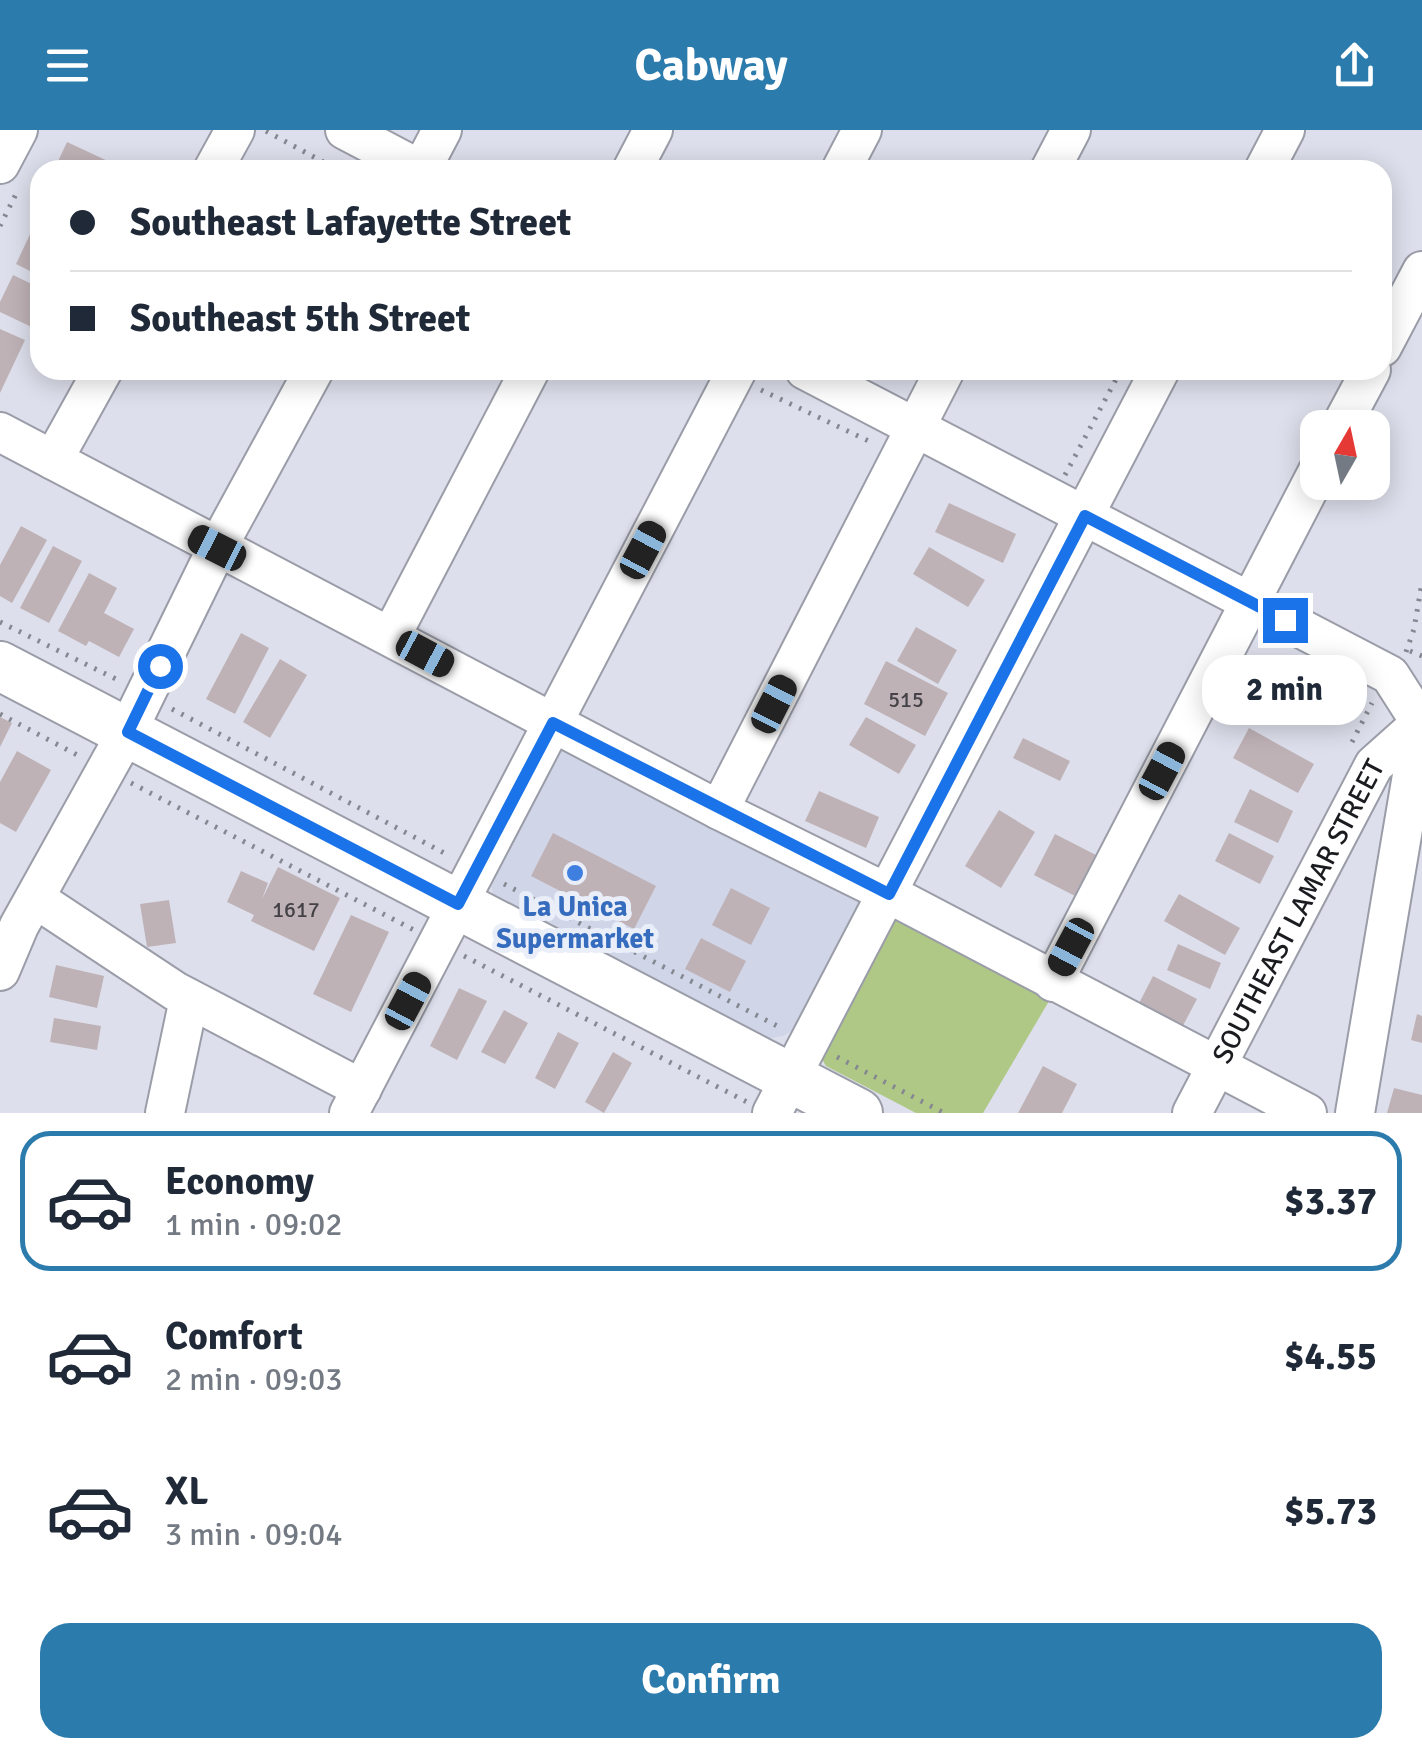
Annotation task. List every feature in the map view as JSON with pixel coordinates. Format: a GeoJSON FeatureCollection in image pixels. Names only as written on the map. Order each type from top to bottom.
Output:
{"type":"FeatureCollection","features":[{"type":"Feature","properties":{"kind":"main road"},"geometry":{"type":"LineString","coordinates":[[0,666],[117,751],[448,923],[771,1098],[858,1113]]}},
{"type":"Feature","properties":{"kind":"street"},"geometry":{"type":"LineString","coordinates":[[0,164],[18,130]]}},
{"type":"Feature","properties":{"kind":"street"},"geometry":{"type":"LineString","coordinates":[[218,160],[235,130]]}},
{"type":"Feature","properties":{"kind":"street"},"geometry":{"type":"LineString","coordinates":[[345,130],[402,160]]}},
{"type":"Feature","properties":{"kind":"street"},"geometry":{"type":"LineString","coordinates":[[426,160],[442,130]]}},
{"type":"Feature","properties":{"kind":"street"},"geometry":{"type":"LineString","coordinates":[[637,160],[653,130]]}},
{"type":"Feature","properties":{"kind":"street"},"geometry":{"type":"LineString","coordinates":[[846,160],[862,130]]}},
{"type":"Feature","properties":{"kind":"street"},"geometry":{"type":"LineString","coordinates":[[1055,160],[1070,130]]}},
{"type":"Feature","properties":{"kind":"street"},"geometry":{"type":"LineString","coordinates":[[1269,160],[1284,130]]}},
{"type":"Feature","properties":{"kind":"street"},"geometry":{"type":"LineString","coordinates":[[1392,328],[1422,272]]}},
{"type":"Feature","properties":{"kind":"street"},"geometry":{"type":"LineString","coordinates":[[53,460],[97,380]]}},
{"type":"Feature","properties":{"kind":"street"},"geometry":{"type":"LineString","coordinates":[[0,971],[19,926],[117,751],[217,548],[309,380]]}},
{"type":"Feature","properties":{"kind":"street"},"geometry":{"type":"LineString","coordinates":[[391,636],[525,380]]}},
{"type":"Feature","properties":{"kind":"street"},"geometry":{"type":"LineString","coordinates":[[36,899],[356,1101],[732,380]]}},
{"type":"Feature","properties":{"kind":"street"},"geometry":{"type":"LineString","coordinates":[[824,380],[1390,675],[1422,722],[1355,1113]]}},
{"type":"Feature","properties":{"kind":"street"},"geometry":{"type":"LineString","coordinates":[[720,810],[940,380]]}},
{"type":"Feature","properties":{"kind":"street"},"geometry":{"type":"LineString","coordinates":[[771,1098],[889,894],[1068,507],[1153,380]]}},
{"type":"Feature","properties":{"kind":"street"},"geometry":{"type":"LineString","coordinates":[[1349,410],[1365,380]]}},
{"type":"Feature","properties":{"kind":"street"},"geometry":{"type":"LineString","coordinates":[[0,432],[1307,1113]]}},
{"type":"Feature","properties":{"kind":"street"},"geometry":{"type":"LineString","coordinates":[[1053,982],[1303,500]]}},
{"type":"Feature","properties":{"kind":"street","name":"SOUTHEAST LAMAR STREET"},"geometry":{"type":"LineString","coordinates":[[1192,1113],[1374,765],[1422,722]]}},
{"type":"Feature","properties":{"kind":"street"},"geometry":{"type":"LineString","coordinates":[[164,1113],[189,998]]}},
{"type":"Feature","properties":{"kind":"path"},"geometry":{"type":"LineString","coordinates":[[264,130],[320,160]]}},
{"type":"Feature","properties":{"kind":"path"},"geometry":{"type":"LineString","coordinates":[[1068,507],[1117,380]]}},
{"type":"Feature","properties":{"kind":"path"},"geometry":{"type":"LineString","coordinates":[[0,714],[117,751],[448,923],[771,1098]]}},
{"type":"Feature","properties":{"kind":"shaded area"},"geometry":{"type":"Polygon","coordinates":[[[569,725],[874,884],[795,1029],[767,1039],[493,894],[490,881],[569,725]]]}},
{"type":"Feature","properties":{"kind":"green space"},"geometry":{"type":"Polygon","coordinates":[[[895,910],[1052,996],[983,1113],[916,1113],[826,1066],[820,1056],[895,910]]]}},
{"type":"Feature","properties":{"kind":"building"},"geometry":{"type":"Polygon","coordinates":[[[67,142],[106,160],[59,160],[67,142]]]}},
{"type":"Feature","properties":{"kind":"building"},"geometry":{"type":"Polygon","coordinates":[[[30,234],[30,271],[16,264],[30,234]]]}},
{"type":"Feature","properties":{"kind":"building"},"geometry":{"type":"Polygon","coordinates":[[[13,275],[30,283],[30,326],[0,312],[0,302],[13,275]]]}},
{"type":"Feature","properties":{"kind":"building"},"geometry":{"type":"Polygon","coordinates":[[[0,329],[25,340],[0,393],[0,329]]]}},
{"type":"Feature","properties":{"kind":"building"},"geometry":{"type":"Polygon","coordinates":[[[949,503],[1016,534],[1003,563],[935,532],[949,503]]]}},
{"type":"Feature","properties":{"kind":"building"},"geometry":{"type":"Polygon","coordinates":[[[21,526],[47,540],[12,603],[0,596],[0,565],[21,526]]]}},
{"type":"Feature","properties":{"kind":"building"},"geometry":{"type":"Polygon","coordinates":[[[53,546],[82,561],[49,623],[20,608],[53,546]]]}},
{"type":"Feature","properties":{"kind":"building"},"geometry":{"type":"Polygon","coordinates":[[[929,547],[985,580],[968,607],[913,574],[929,547]]]}},
{"type":"Feature","properties":{"kind":"building"},"geometry":{"type":"Polygon","coordinates":[[[89,573],[117,588],[104,613],[134,629],[119,657],[58,631],[89,573]]]}},
{"type":"Feature","properties":{"kind":"building"},"geometry":{"type":"Polygon","coordinates":[[[916,627],[957,650],[938,684],[897,661],[916,627]]]}},
{"type":"Feature","properties":{"kind":"building"},"geometry":{"type":"Polygon","coordinates":[[[241,633],[269,648],[235,714],[206,699],[241,633]]]}},
{"type":"Feature","properties":{"kind":"building"},"geometry":{"type":"Polygon","coordinates":[[[280,659],[307,675],[270,738],[243,722],[280,659]]]}},
{"type":"Feature","properties":{"kind":"building"},"geometry":{"type":"Polygon","coordinates":[[[886,661],[948,693],[925,736],[864,704],[886,661]]]}},
{"type":"Feature","properties":{"kind":"building"},"geometry":{"type":"Polygon","coordinates":[[[0,717],[12,723],[0,747],[0,717]]]}},
{"type":"Feature","properties":{"kind":"building"},"geometry":{"type":"Polygon","coordinates":[[[866,717],[916,745],[899,774],[849,745],[866,717]]]}},
{"type":"Feature","properties":{"kind":"building"},"geometry":{"type":"Polygon","coordinates":[[[1249,728],[1314,764],[1298,793],[1233,758],[1249,728]]]}},
{"type":"Feature","properties":{"kind":"building"},"geometry":{"type":"Polygon","coordinates":[[[1023,738],[1070,761],[1060,781],[1013,758],[1023,738]]]}},
{"type":"Feature","properties":{"kind":"building"},"geometry":{"type":"Polygon","coordinates":[[[17,751],[51,770],[16,832],[0,823],[0,782],[17,751]]]}},
{"type":"Feature","properties":{"kind":"building"},"geometry":{"type":"Polygon","coordinates":[[[1250,789],[1293,811],[1278,843],[1234,822],[1250,789]]]}},
{"type":"Feature","properties":{"kind":"building"},"geometry":{"type":"Polygon","coordinates":[[[819,791],[879,817],[866,848],[805,821],[819,791]]]}},
{"type":"Feature","properties":{"kind":"building"},"geometry":{"type":"Polygon","coordinates":[[[999,810],[1035,832],[1001,888],[965,866],[999,810]]]}},
{"type":"Feature","properties":{"kind":"building"},"geometry":{"type":"Polygon","coordinates":[[[553,833],[656,886],[634,929],[531,876],[553,833]]]}},
{"type":"Feature","properties":{"kind":"building"},"geometry":{"type":"Polygon","coordinates":[[[1229,833],[1274,856],[1260,884],[1215,861],[1229,833]]]}},
{"type":"Feature","properties":{"kind":"building"},"geometry":{"type":"Polygon","coordinates":[[[1055,834],[1096,855],[1075,896],[1034,875],[1055,834]]]}},
{"type":"Feature","properties":{"kind":"building"},"geometry":{"type":"Polygon","coordinates":[[[278,867],[340,898],[314,951],[251,921],[254,915],[227,902],[241,871],[268,883],[262,899],[278,867]]]}},
{"type":"Feature","properties":{"kind":"building"},"geometry":{"type":"Polygon","coordinates":[[[731,888],[770,908],[751,945],[712,925],[731,888]]]}},
{"type":"Feature","properties":{"kind":"building"},"geometry":{"type":"Polygon","coordinates":[[[1179,894],[1240,928],[1225,955],[1164,921],[1179,894]]]}},
{"type":"Feature","properties":{"kind":"building"},"geometry":{"type":"Polygon","coordinates":[[[169,900],[176,943],[147,947],[140,904],[169,900]]]}},
{"type":"Feature","properties":{"kind":"building"},"geometry":{"type":"Polygon","coordinates":[[[351,915],[389,932],[351,1012],[313,994],[351,915]]]}},
{"type":"Feature","properties":{"kind":"building"},"geometry":{"type":"Polygon","coordinates":[[[701,938],[746,961],[730,992],[685,969],[701,938]]]}},
{"type":"Feature","properties":{"kind":"building"},"geometry":{"type":"Polygon","coordinates":[[[1178,944],[1221,963],[1210,989],[1167,970],[1178,944]]]}},
{"type":"Feature","properties":{"kind":"building"},"geometry":{"type":"Polygon","coordinates":[[[56,965],[104,976],[97,1008],[49,997],[56,965]]]}},
{"type":"Feature","properties":{"kind":"building"},"geometry":{"type":"Polygon","coordinates":[[[1153,976],[1197,999],[1177,1037],[1133,1015],[1153,976]]]}},
{"type":"Feature","properties":{"kind":"building"},"geometry":{"type":"Polygon","coordinates":[[[459,988],[487,1001],[457,1060],[430,1046],[459,988]]]}},
{"type":"Feature","properties":{"kind":"building"},"geometry":{"type":"Polygon","coordinates":[[[504,1010],[528,1023],[505,1064],[481,1052],[504,1010]]]}},
{"type":"Feature","properties":{"kind":"building"},"geometry":{"type":"Polygon","coordinates":[[[1417,1014],[1422,1016],[1422,1043],[1411,1040],[1417,1014]]]}},
{"type":"Feature","properties":{"kind":"building"},"geometry":{"type":"Polygon","coordinates":[[[54,1018],[101,1026],[97,1050],[50,1042],[54,1018]]]}},
{"type":"Feature","properties":{"kind":"building"},"geometry":{"type":"Polygon","coordinates":[[[558,1032],[579,1043],[555,1089],[535,1078],[558,1032]]]}},
{"type":"Feature","properties":{"kind":"building"},"geometry":{"type":"Polygon","coordinates":[[[613,1052],[632,1063],[604,1113],[585,1102],[613,1052]]]}},
{"type":"Feature","properties":{"kind":"building"},"geometry":{"type":"Polygon","coordinates":[[[1043,1066],[1077,1084],[1062,1113],[1018,1113],[1043,1066]]]}},
{"type":"Feature","properties":{"kind":"building"},"geometry":{"type":"Polygon","coordinates":[[[1394,1088],[1422,1095],[1422,1113],[1387,1113],[1394,1088]]]}},
{"type":"Feature","properties":{"kind":"place","name":"La Unica Supermarket"},"geometry":{"type":"Point","coordinates":[575,873]}},
{"type":"Feature","properties":{"kind":"route"},"geometry":{"type":"LineString","coordinates":[[160,666],[128,732],[458,904],[553,723],[889,894],[1085,516],[1285,620]]}}]}
